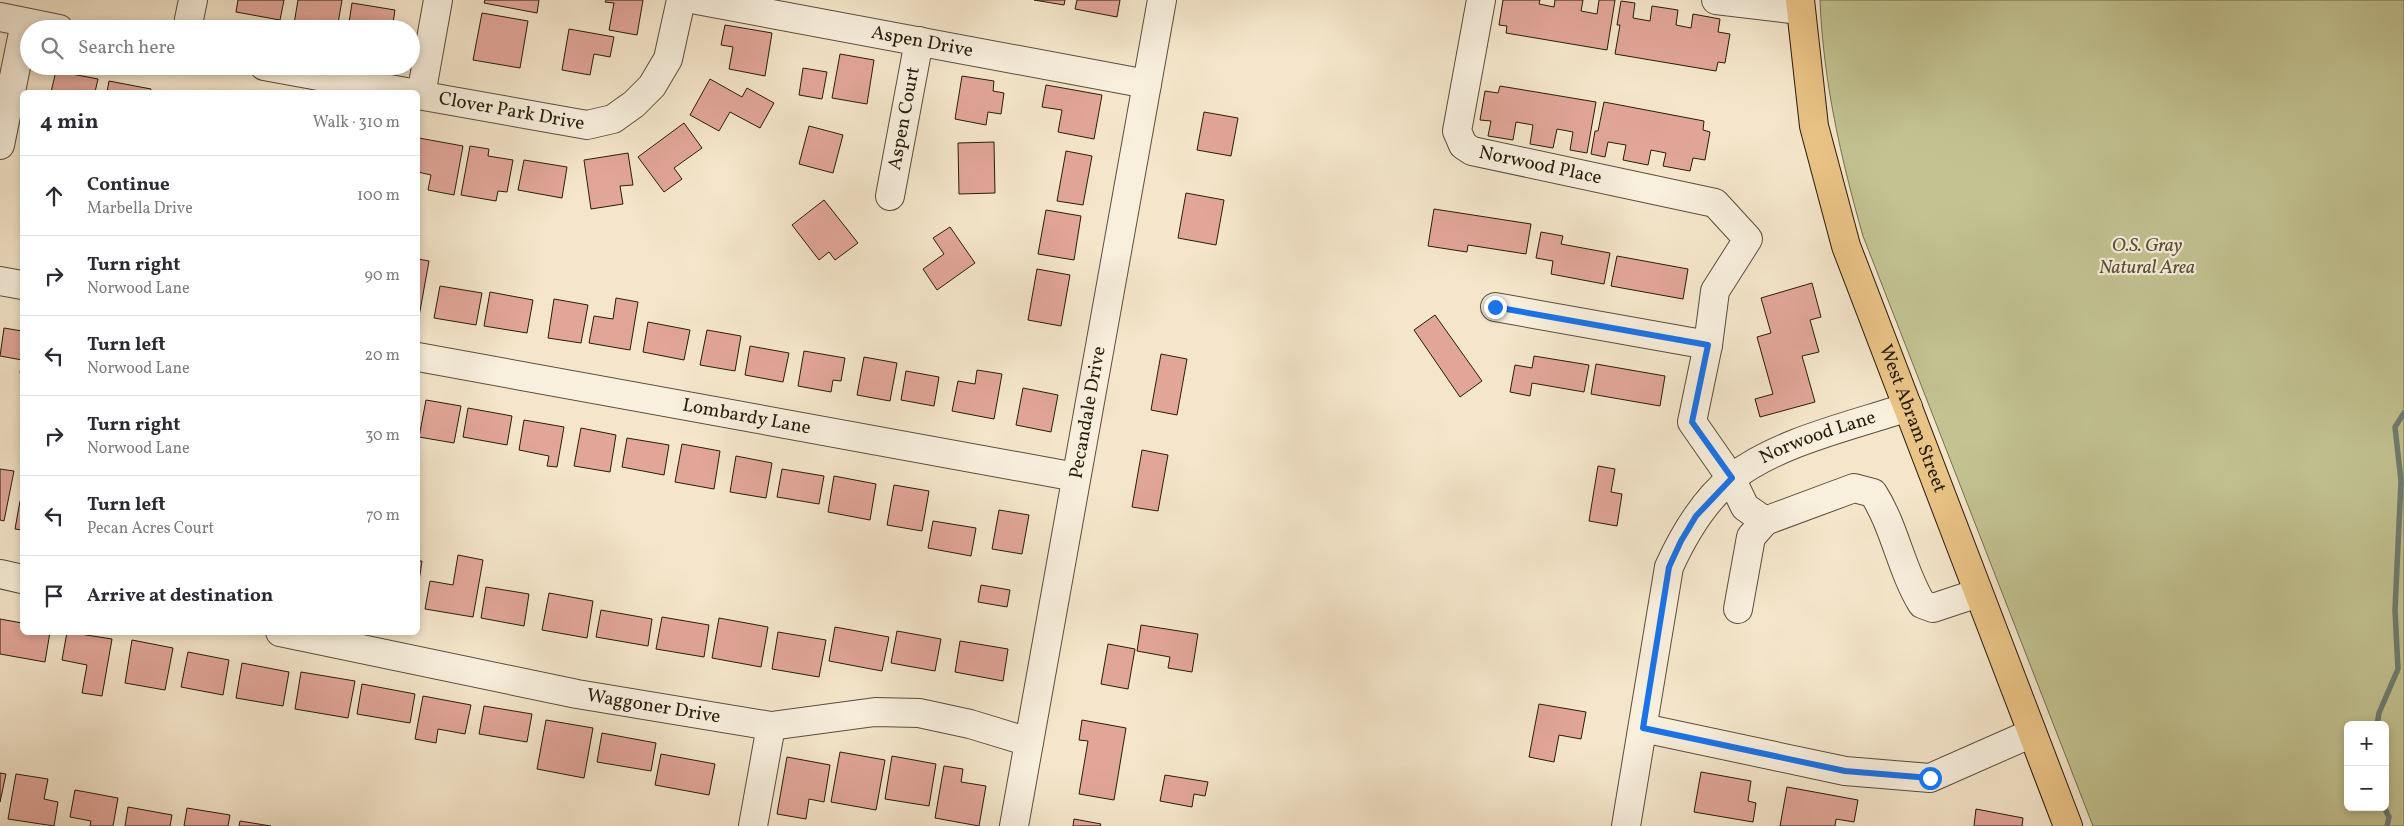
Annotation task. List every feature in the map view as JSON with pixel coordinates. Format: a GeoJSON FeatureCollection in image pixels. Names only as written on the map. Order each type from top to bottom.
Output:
{"type":"FeatureCollection","features":[{"type":"Feature","properties":{"kind":"main road","name":"West Abram Street"},"geometry":{"type":"LineString","coordinates":[[1800,5],[1814,126],[1846,246],[2068,826]]}},
{"type":"Feature","properties":{"kind":"street"},"geometry":{"type":"LineString","coordinates":[[189,20],[192,0]]}},
{"type":"Feature","properties":{"kind":"street"},"geometry":{"type":"LineString","coordinates":[[420,74],[438,0]]}},
{"type":"Feature","properties":{"kind":"street","name":"Clover Park Drive"},"geometry":{"type":"LineString","coordinates":[[420,95],[587,125],[613,118],[634,104],[652,86],[668,59],[680,0]]}},
{"type":"Feature","properties":{"kind":"street","name":"Aspen Drive"},"geometry":{"type":"LineString","coordinates":[[697,0],[1147,84]]}},
{"type":"Feature","properties":{"kind":"street","name":"Pecandale Drive"},"geometry":{"type":"LineString","coordinates":[[1014,826],[1162,0]]}},
{"type":"Feature","properties":{"kind":"street","name":"Norwood Place"},"geometry":{"type":"LineString","coordinates":[[1481,0],[1457,131],[1463,145],[1472,151],[1715,203],[1748,239],[1715,291],[1708,345]]}},
{"type":"Feature","properties":{"kind":"street"},"geometry":{"type":"LineString","coordinates":[[1716,0],[1800,5]]}},
{"type":"Feature","properties":{"kind":"street"},"geometry":{"type":"LineString","coordinates":[[0,145],[13,20]]}},
{"type":"Feature","properties":{"kind":"street","name":"Aspen Court"},"geometry":{"type":"LineString","coordinates":[[890,196],[918,41]]}},
{"type":"Feature","properties":{"kind":"street","name":"Clover Park Drive"},"geometry":{"type":"LineString","coordinates":[[313,75],[393,90]]}},
{"type":"Feature","properties":{"kind":"street"},"geometry":{"type":"LineString","coordinates":[[416,90],[420,75]]}},
{"type":"Feature","properties":{"kind":"street"},"geometry":{"type":"LineString","coordinates":[[0,281],[20,285]]}},
{"type":"Feature","properties":{"kind":"street"},"geometry":{"type":"LineString","coordinates":[[1495,307],[1708,345],[1692,422],[1732,478],[1745,508],[1765,521]]}},
{"type":"Feature","properties":{"kind":"street","name":"Lombardy Lane"},"geometry":{"type":"LineString","coordinates":[[420,357],[1076,477]]}},
{"type":"Feature","properties":{"kind":"street","name":"Norwood Lane"},"geometry":{"type":"LineString","coordinates":[[1626,826],[1669,567],[1681,541],[1696,516],[1732,478],[1760,460],[1792,446],[1908,407]]}},
{"type":"Feature","properties":{"kind":"street"},"geometry":{"type":"LineString","coordinates":[[1738,609],[1751,537],[1765,521],[1854,488],[1873,493],[1882,506],[1913,590],[1922,604],[1933,608],[1978,593]]}},
{"type":"Feature","properties":{"kind":"street"},"geometry":{"type":"LineString","coordinates":[[0,574],[20,579]]}},
{"type":"Feature","properties":{"kind":"street","name":"Waggoner Drive"},"geometry":{"type":"LineString","coordinates":[[294,635],[577,694],[771,726],[875,712],[919,712],[970,724],[1030,742]]}},
{"type":"Feature","properties":{"kind":"street"},"geometry":{"type":"LineString","coordinates":[[753,826],[771,726]]}},
{"type":"Feature","properties":{"kind":"street"},"geometry":{"type":"LineString","coordinates":[[1643,728],[1845,771],[1930,778],[2032,733]]}},
{"type":"Feature","properties":{"kind":"green space","name":"O.S. Gray Natural Area"},"geometry":{"type":"Polygon","coordinates":[[[1820,0],[2404,0],[2404,826],[2093,826],[1863,236],[1847,178],[1834,119],[1825,60],[1820,0]]]}},
{"type":"Feature","properties":{"kind":"building"},"geometry":{"type":"Polygon","coordinates":[[[238,0],[284,0],[280,20],[236,12],[238,0]]]}},
{"type":"Feature","properties":{"kind":"building"},"geometry":{"type":"Polygon","coordinates":[[[298,0],[342,0],[339,20],[295,20],[298,0]]]}},
{"type":"Feature","properties":{"kind":"building"},"geometry":{"type":"Polygon","coordinates":[[[485,0],[539,0],[537,13],[484,3],[485,0]]]}},
{"type":"Feature","properties":{"kind":"building"},"geometry":{"type":"Polygon","coordinates":[[[606,0],[643,0],[637,35],[609,30],[614,3],[605,2],[606,0]]]}},
{"type":"Feature","properties":{"kind":"building"},"geometry":{"type":"Polygon","coordinates":[[[1034,0],[1065,0],[1064,5],[1034,0]]]}},
{"type":"Feature","properties":{"kind":"building"},"geometry":{"type":"Polygon","coordinates":[[[1077,0],[1120,0],[1117,17],[1075,9],[1077,0]]]}},
{"type":"Feature","properties":{"kind":"building"},"geometry":{"type":"Polygon","coordinates":[[[1503,0],[1540,0],[1539,4],[1554,7],[1555,0],[1583,0],[1581,11],[1597,14],[1599,0],[1615,0],[1607,50],[1506,33],[1507,26],[1499,25],[1503,0]]]}},
{"type":"Feature","properties":{"kind":"building"},"geometry":{"type":"Polygon","coordinates":[[[1621,1],[1635,3],[1633,18],[1650,21],[1652,6],[1678,10],[1676,25],[1691,28],[1693,14],[1720,19],[1718,32],[1730,34],[1725,63],[1718,62],[1716,71],[1615,54],[1620,25],[1617,25],[1621,1]]]}},
{"type":"Feature","properties":{"kind":"building"},"geometry":{"type":"Polygon","coordinates":[[[352,3],[395,10],[393,20],[349,20],[352,3]]]}},
{"type":"Feature","properties":{"kind":"building"},"geometry":{"type":"Polygon","coordinates":[[[482,13],[528,21],[520,68],[473,60],[482,13]]]}},
{"type":"Feature","properties":{"kind":"building"},"geometry":{"type":"Polygon","coordinates":[[[725,25],[772,33],[765,76],[729,69],[733,47],[721,45],[725,25]]]}},
{"type":"Feature","properties":{"kind":"building"},"geometry":{"type":"Polygon","coordinates":[[[569,29],[614,37],[610,57],[594,54],[590,75],[562,70],[569,29]]]}},
{"type":"Feature","properties":{"kind":"building"},"geometry":{"type":"Polygon","coordinates":[[[840,54],[874,60],[867,104],[832,98],[840,54]]]}},
{"type":"Feature","properties":{"kind":"building"},"geometry":{"type":"Polygon","coordinates":[[[803,68],[827,72],[822,99],[799,95],[803,68]]]}},
{"type":"Feature","properties":{"kind":"building"},"geometry":{"type":"Polygon","coordinates":[[[55,75],[77,75],[98,79],[95,90],[51,90],[55,75]]]}},
{"type":"Feature","properties":{"kind":"building"},"geometry":{"type":"Polygon","coordinates":[[[962,76],[994,81],[993,91],[1004,93],[1001,114],[988,112],[986,125],[955,119],[962,76]]]}},
{"type":"Feature","properties":{"kind":"building"},"geometry":{"type":"Polygon","coordinates":[[[710,79],[742,97],[747,88],[774,103],[760,128],[730,112],[719,131],[690,115],[710,79]]]}},
{"type":"Feature","properties":{"kind":"building"},"geometry":{"type":"Polygon","coordinates":[[[109,81],[151,89],[151,90],[107,90],[109,81]]]}},
{"type":"Feature","properties":{"kind":"building"},"geometry":{"type":"Polygon","coordinates":[[[1046,85],[1102,95],[1094,139],[1058,132],[1062,110],[1042,107],[1046,85]]]}},
{"type":"Feature","properties":{"kind":"building"},"geometry":{"type":"Polygon","coordinates":[[[1500,86],[1596,102],[1587,153],[1570,150],[1573,132],[1557,129],[1553,148],[1530,144],[1533,125],[1516,122],[1513,140],[1488,136],[1491,121],[1480,120],[1485,91],[1498,93],[1500,86]]]}},
{"type":"Feature","properties":{"kind":"building"},"geometry":{"type":"Polygon","coordinates":[[[1604,102],[1704,121],[1703,130],[1710,132],[1705,160],[1693,158],[1690,171],[1663,166],[1666,153],[1651,150],[1648,165],[1623,160],[1626,145],[1608,142],[1605,157],[1591,154],[1595,131],[1598,131],[1604,102]]]}},
{"type":"Feature","properties":{"kind":"building"},"geometry":{"type":"Polygon","coordinates":[[[1204,112],[1238,118],[1231,156],[1197,150],[1204,112]]]}},
{"type":"Feature","properties":{"kind":"building"},"geometry":{"type":"Polygon","coordinates":[[[684,123],[702,148],[674,168],[682,179],[664,192],[638,157],[684,123]]]}},
{"type":"Feature","properties":{"kind":"building"},"geometry":{"type":"Polygon","coordinates":[[[809,126],[843,135],[833,173],[799,164],[809,126]]]}},
{"type":"Feature","properties":{"kind":"building"},"geometry":{"type":"Polygon","coordinates":[[[420,138],[463,146],[454,195],[428,190],[431,175],[420,172],[420,138]]]}},
{"type":"Feature","properties":{"kind":"building"},"geometry":{"type":"Polygon","coordinates":[[[994,142],[995,193],[959,194],[958,143],[994,142]]]}},
{"type":"Feature","properties":{"kind":"building"},"geometry":{"type":"Polygon","coordinates":[[[470,146],[489,149],[488,156],[513,160],[507,192],[498,191],[496,201],[461,195],[470,146]]]}},
{"type":"Feature","properties":{"kind":"building"},"geometry":{"type":"Polygon","coordinates":[[[1066,151],[1092,156],[1083,205],[1057,201],[1066,151]]]}},
{"type":"Feature","properties":{"kind":"building"},"geometry":{"type":"Polygon","coordinates":[[[628,153],[633,185],[620,186],[623,204],[591,209],[584,160],[628,153]]]}},
{"type":"Feature","properties":{"kind":"building"},"geometry":{"type":"Polygon","coordinates":[[[524,160],[567,167],[562,198],[518,190],[524,160]]]}},
{"type":"Feature","properties":{"kind":"building"},"geometry":{"type":"Polygon","coordinates":[[[1186,193],[1224,200],[1216,245],[1178,238],[1186,193]]]}},
{"type":"Feature","properties":{"kind":"building"},"geometry":{"type":"Polygon","coordinates":[[[824,200],[858,243],[835,260],[829,252],[819,260],[792,225],[824,200]]]}},
{"type":"Feature","properties":{"kind":"building"},"geometry":{"type":"Polygon","coordinates":[[[1434,209],[1531,224],[1526,254],[1468,245],[1467,252],[1428,246],[1434,209]]]}},
{"type":"Feature","properties":{"kind":"building"},"geometry":{"type":"Polygon","coordinates":[[[1046,210],[1081,216],[1074,260],[1038,254],[1046,210]]]}},
{"type":"Feature","properties":{"kind":"building"},"geometry":{"type":"Polygon","coordinates":[[[950,227],[975,263],[937,290],[923,269],[944,254],[933,238],[950,227]]]}},
{"type":"Feature","properties":{"kind":"building"},"geometry":{"type":"Polygon","coordinates":[[[1541,232],[1563,236],[1561,244],[1610,253],[1604,284],[1551,274],[1553,261],[1536,258],[1541,232]]]}},
{"type":"Feature","properties":{"kind":"building"},"geometry":{"type":"Polygon","coordinates":[[[1617,256],[1688,269],[1683,299],[1611,286],[1617,256]]]}},
{"type":"Feature","properties":{"kind":"building"},"geometry":{"type":"Polygon","coordinates":[[[420,259],[429,261],[420,311],[420,259]]]}},
{"type":"Feature","properties":{"kind":"building"},"geometry":{"type":"Polygon","coordinates":[[[1037,269],[1070,275],[1061,326],[1028,320],[1037,269]]]}},
{"type":"Feature","properties":{"kind":"building"},"geometry":{"type":"Polygon","coordinates":[[[1812,283],[1821,317],[1810,320],[1819,352],[1802,356],[1815,402],[1760,417],[1755,399],[1773,394],[1757,337],[1771,333],[1761,298],[1812,283]]]}},
{"type":"Feature","properties":{"kind":"building"},"geometry":{"type":"Polygon","coordinates":[[[440,286],[482,293],[476,325],[434,318],[440,286]]]}},
{"type":"Feature","properties":{"kind":"building"},"geometry":{"type":"Polygon","coordinates":[[[490,292],[533,300],[527,333],[484,326],[490,292]]]}},
{"type":"Feature","properties":{"kind":"building"},"geometry":{"type":"Polygon","coordinates":[[[616,298],[638,302],[630,350],[589,343],[594,316],[613,319],[616,298]]]}},
{"type":"Feature","properties":{"kind":"building"},"geometry":{"type":"Polygon","coordinates":[[[554,299],[588,305],[581,343],[548,338],[554,299]]]}},
{"type":"Feature","properties":{"kind":"building"},"geometry":{"type":"Polygon","coordinates":[[[1435,315],[1482,381],[1460,397],[1414,330],[1435,315]]]}},
{"type":"Feature","properties":{"kind":"building"},"geometry":{"type":"Polygon","coordinates":[[[648,322],[690,330],[684,360],[643,352],[648,322]]]}},
{"type":"Feature","properties":{"kind":"building"},"geometry":{"type":"Polygon","coordinates":[[[4,328],[20,331],[20,360],[0,356],[4,328]]]}},
{"type":"Feature","properties":{"kind":"building"},"geometry":{"type":"Polygon","coordinates":[[[707,330],[741,336],[735,371],[700,365],[707,330]]]}},
{"type":"Feature","properties":{"kind":"building"},"geometry":{"type":"Polygon","coordinates":[[[750,346],[789,353],[783,382],[745,375],[750,346]]]}},
{"type":"Feature","properties":{"kind":"building"},"geometry":{"type":"Polygon","coordinates":[[[804,351],[845,358],[841,381],[833,380],[831,392],[798,386],[804,351]]]}},
{"type":"Feature","properties":{"kind":"building"},"geometry":{"type":"Polygon","coordinates":[[[1161,354],[1187,359],[1177,415],[1151,410],[1161,354]]]}},
{"type":"Feature","properties":{"kind":"building"},"geometry":{"type":"Polygon","coordinates":[[[1534,356],[1589,365],[1584,392],[1532,383],[1530,396],[1510,392],[1515,365],[1532,368],[1534,356]]]}},
{"type":"Feature","properties":{"kind":"building"},"geometry":{"type":"Polygon","coordinates":[[[864,357],[897,363],[890,401],[857,395],[864,357]]]}},
{"type":"Feature","properties":{"kind":"building"},"geometry":{"type":"Polygon","coordinates":[[[1596,364],[1665,376],[1660,406],[1591,394],[1596,364]]]}},
{"type":"Feature","properties":{"kind":"building"},"geometry":{"type":"Polygon","coordinates":[[[977,370],[1002,374],[994,419],[952,411],[958,381],[975,384],[977,370]]]}},
{"type":"Feature","properties":{"kind":"building"},"geometry":{"type":"Polygon","coordinates":[[[906,371],[939,377],[934,406],[901,400],[906,371]]]}},
{"type":"Feature","properties":{"kind":"building"},"geometry":{"type":"Polygon","coordinates":[[[1023,388],[1058,395],[1051,432],[1016,425],[1023,388]]]}},
{"type":"Feature","properties":{"kind":"building"},"geometry":{"type":"Polygon","coordinates":[[[426,400],[461,406],[454,443],[420,437],[426,400]]]}},
{"type":"Feature","properties":{"kind":"building"},"geometry":{"type":"Polygon","coordinates":[[[468,408],[512,416],[507,445],[463,437],[468,408]]]}},
{"type":"Feature","properties":{"kind":"building"},"geometry":{"type":"Polygon","coordinates":[[[524,420],[564,427],[557,467],[547,466],[549,456],[519,450],[524,420]]]}},
{"type":"Feature","properties":{"kind":"building"},"geometry":{"type":"Polygon","coordinates":[[[581,428],[616,435],[610,472],[574,466],[581,428]]]}},
{"type":"Feature","properties":{"kind":"building"},"geometry":{"type":"Polygon","coordinates":[[[627,438],[669,445],[664,475],[622,467],[627,438]]]}},
{"type":"Feature","properties":{"kind":"building"},"geometry":{"type":"Polygon","coordinates":[[[682,444],[720,451],[714,489],[675,482],[682,444]]]}},
{"type":"Feature","properties":{"kind":"building"},"geometry":{"type":"Polygon","coordinates":[[[1142,450],[1168,455],[1158,511],[1132,507],[1142,450]]]}},
{"type":"Feature","properties":{"kind":"building"},"geometry":{"type":"Polygon","coordinates":[[[736,456],[772,463],[766,498],[730,492],[736,456]]]}},
{"type":"Feature","properties":{"kind":"building"},"geometry":{"type":"Polygon","coordinates":[[[1598,466],[1615,469],[1611,492],[1622,494],[1617,526],[1589,521],[1598,466]]]}},
{"type":"Feature","properties":{"kind":"building"},"geometry":{"type":"Polygon","coordinates":[[[0,469],[14,471],[4,521],[0,520],[0,469]]]}},
{"type":"Feature","properties":{"kind":"building"},"geometry":{"type":"Polygon","coordinates":[[[782,469],[824,476],[819,504],[777,497],[782,469]]]}},
{"type":"Feature","properties":{"kind":"building"},"geometry":{"type":"Polygon","coordinates":[[[834,476],[876,484],[870,520],[828,512],[834,476]]]}},
{"type":"Feature","properties":{"kind":"building"},"geometry":{"type":"Polygon","coordinates":[[[894,485],[929,491],[922,531],[887,525],[894,485]]]}},
{"type":"Feature","properties":{"kind":"building"},"geometry":{"type":"Polygon","coordinates":[[[20,501],[20,530],[15,529],[20,501]]]}},
{"type":"Feature","properties":{"kind":"building"},"geometry":{"type":"Polygon","coordinates":[[[999,510],[1029,515],[1022,554],[992,549],[999,510]]]}},
{"type":"Feature","properties":{"kind":"building"},"geometry":{"type":"Polygon","coordinates":[[[933,521],[976,528],[971,556],[928,548],[933,521]]]}},
{"type":"Feature","properties":{"kind":"building"},"geometry":{"type":"Polygon","coordinates":[[[458,555],[483,560],[473,617],[425,609],[430,581],[453,585],[458,555]]]}},
{"type":"Feature","properties":{"kind":"building"},"geometry":{"type":"Polygon","coordinates":[[[981,585],[1010,590],[1007,607],[978,602],[981,585]]]}},
{"type":"Feature","properties":{"kind":"building"},"geometry":{"type":"Polygon","coordinates":[[[486,587],[529,594],[524,626],[481,618],[486,587]]]}},
{"type":"Feature","properties":{"kind":"building"},"geometry":{"type":"Polygon","coordinates":[[[549,593],[593,601],[587,638],[542,630],[549,593]]]}},
{"type":"Feature","properties":{"kind":"building"},"geometry":{"type":"Polygon","coordinates":[[[601,610],[652,619],[648,646],[596,637],[601,610]]]}},
{"type":"Feature","properties":{"kind":"building"},"geometry":{"type":"Polygon","coordinates":[[[662,617],[709,625],[704,657],[656,649],[662,617]]]}},
{"type":"Feature","properties":{"kind":"building"},"geometry":{"type":"Polygon","coordinates":[[[719,618],[768,627],[761,667],[712,658],[719,618]]]}},
{"type":"Feature","properties":{"kind":"building"},"geometry":{"type":"Polygon","coordinates":[[[0,619],[20,623],[20,635],[50,635],[45,662],[0,654],[0,619]]]}},
{"type":"Feature","properties":{"kind":"building"},"geometry":{"type":"Polygon","coordinates":[[[1141,625],[1198,634],[1192,672],[1168,668],[1170,657],[1137,651],[1141,625]]]}},
{"type":"Feature","properties":{"kind":"building"},"geometry":{"type":"Polygon","coordinates":[[[835,627],[889,637],[882,671],[829,661],[835,627]]]}},
{"type":"Feature","properties":{"kind":"building"},"geometry":{"type":"Polygon","coordinates":[[[897,631],[941,639],[935,671],[891,663],[897,631]]]}},
{"type":"Feature","properties":{"kind":"building"},"geometry":{"type":"Polygon","coordinates":[[[778,632],[826,640],[819,677],[772,669],[778,632]]]}},
{"type":"Feature","properties":{"kind":"building"},"geometry":{"type":"Polygon","coordinates":[[[66,635],[86,635],[112,639],[102,696],[82,693],[87,665],[62,660],[66,635]]]}},
{"type":"Feature","properties":{"kind":"building"},"geometry":{"type":"Polygon","coordinates":[[[132,640],[173,648],[165,690],[125,683],[132,640]]]}},
{"type":"Feature","properties":{"kind":"building"},"geometry":{"type":"Polygon","coordinates":[[[960,641],[1008,649],[1003,681],[955,672],[960,641]]]}},
{"type":"Feature","properties":{"kind":"building"},"geometry":{"type":"Polygon","coordinates":[[[1108,644],[1135,649],[1128,689],[1101,684],[1108,644]]]}},
{"type":"Feature","properties":{"kind":"building"},"geometry":{"type":"Polygon","coordinates":[[[188,652],[229,660],[223,695],[181,687],[188,652]]]}},
{"type":"Feature","properties":{"kind":"building"},"geometry":{"type":"Polygon","coordinates":[[[242,663],[289,672],[283,706],[236,698],[242,663]]]}},
{"type":"Feature","properties":{"kind":"building"},"geometry":{"type":"Polygon","coordinates":[[[301,672],[355,681],[348,718],[295,709],[301,672]]]}},
{"type":"Feature","properties":{"kind":"building"},"geometry":{"type":"Polygon","coordinates":[[[362,684],[415,694],[410,723],[357,714],[362,684]]]}},
{"type":"Feature","properties":{"kind":"building"},"geometry":{"type":"Polygon","coordinates":[[[423,696],[471,705],[465,734],[438,729],[436,743],[415,739],[423,696]]]}},
{"type":"Feature","properties":{"kind":"building"},"geometry":{"type":"Polygon","coordinates":[[[1539,704],[1586,712],[1581,739],[1559,735],[1554,762],[1529,757],[1539,704]]]}},
{"type":"Feature","properties":{"kind":"building"},"geometry":{"type":"Polygon","coordinates":[[[484,706],[532,714],[527,742],[479,734],[484,706]]]}},
{"type":"Feature","properties":{"kind":"building"},"geometry":{"type":"Polygon","coordinates":[[[546,720],[593,728],[584,778],[537,769],[546,720]]]}},
{"type":"Feature","properties":{"kind":"building"},"geometry":{"type":"Polygon","coordinates":[[[1082,720],[1126,728],[1114,800],[1079,794],[1088,741],[1079,740],[1082,720]]]}},
{"type":"Feature","properties":{"kind":"building"},"geometry":{"type":"Polygon","coordinates":[[[602,733],[656,743],[651,771],[597,762],[602,733]]]}},
{"type":"Feature","properties":{"kind":"building"},"geometry":{"type":"Polygon","coordinates":[[[840,752],[885,760],[876,810],[831,802],[840,752]]]}},
{"type":"Feature","properties":{"kind":"building"},"geometry":{"type":"Polygon","coordinates":[[[661,754],[715,764],[709,795],[655,785],[661,754]]]}},
{"type":"Feature","properties":{"kind":"building"},"geometry":{"type":"Polygon","coordinates":[[[892,756],[936,764],[929,806],[885,799],[892,756]]]}},
{"type":"Feature","properties":{"kind":"building"},"geometry":{"type":"Polygon","coordinates":[[[787,757],[830,765],[824,802],[809,799],[806,819],[777,814],[787,757]]]}},
{"type":"Feature","properties":{"kind":"building"},"geometry":{"type":"Polygon","coordinates":[[[944,766],[963,769],[961,782],[986,786],[979,826],[935,818],[944,766]]]}},
{"type":"Feature","properties":{"kind":"building"},"geometry":{"type":"Polygon","coordinates":[[[1701,772],[1751,781],[1748,801],[1756,803],[1753,822],[1694,812],[1701,772]]]}},
{"type":"Feature","properties":{"kind":"building"},"geometry":{"type":"Polygon","coordinates":[[[0,773],[6,774],[0,802],[0,773]]]}},
{"type":"Feature","properties":{"kind":"building"},"geometry":{"type":"Polygon","coordinates":[[[16,774],[48,779],[44,799],[58,802],[54,826],[8,819],[16,774]]]}},
{"type":"Feature","properties":{"kind":"building"},"geometry":{"type":"Polygon","coordinates":[[[1165,775],[1208,782],[1205,796],[1194,794],[1192,807],[1160,801],[1165,775]]]}},
{"type":"Feature","properties":{"kind":"building"},"geometry":{"type":"Polygon","coordinates":[[[1787,787],[1858,800],[1854,822],[1836,819],[1835,826],[1780,826],[1787,787]]]}},
{"type":"Feature","properties":{"kind":"building"},"geometry":{"type":"Polygon","coordinates":[[[75,790],[118,798],[113,826],[90,826],[91,821],[70,817],[75,790]]]}},
{"type":"Feature","properties":{"kind":"building"},"geometry":{"type":"Polygon","coordinates":[[[128,807],[172,815],[170,826],[125,826],[128,807]]]}},
{"type":"Feature","properties":{"kind":"building"},"geometry":{"type":"Polygon","coordinates":[[[187,808],[230,815],[228,826],[184,826],[187,808]]]}},
{"type":"Feature","properties":{"kind":"building"},"geometry":{"type":"Polygon","coordinates":[[[1976,809],[2023,818],[2022,826],[1974,826],[1976,809]]]}},
{"type":"Feature","properties":{"kind":"building"},"geometry":{"type":"Polygon","coordinates":[[[1074,819],[1101,824],[1100,826],[1073,826],[1074,819]]]}},
{"type":"Feature","properties":{"kind":"building"},"geometry":{"type":"Polygon","coordinates":[[[240,821],[271,826],[239,826],[240,821]]]}},
{"type":"Feature","properties":{"kind":"waterway"},"geometry":{"type":"LineString","coordinates":[[2378,721],[2379,713],[2398,669],[2395,610],[2401,481],[2395,427],[2404,413]]}},
{"type":"Feature","properties":{"kind":"waterway"},"geometry":{"type":"LineString","coordinates":[[2386,811],[2389,817],[2387,826]]}},
{"type":"Feature","properties":{"kind":"route"},"geometry":{"type":"LineString","coordinates":[[1495,307],[1708,345],[1692,422],[1732,478],[1696,516],[1681,541],[1669,567],[1643,728],[1845,771],[1930,778]]}}]}
